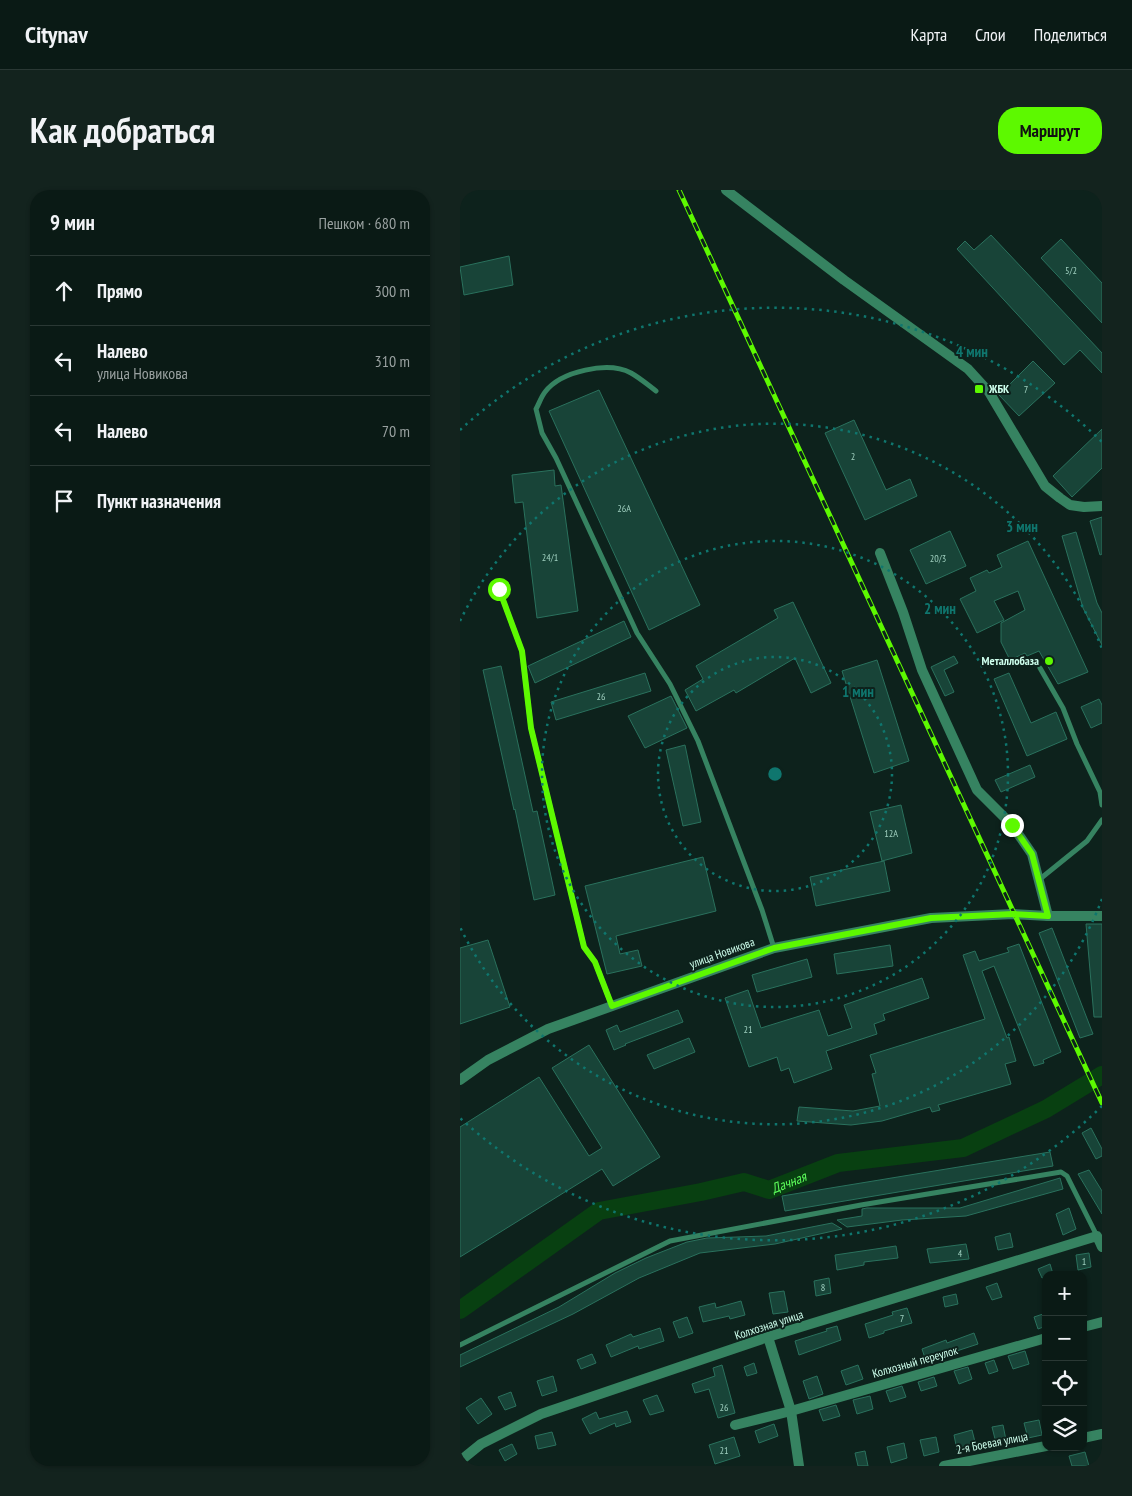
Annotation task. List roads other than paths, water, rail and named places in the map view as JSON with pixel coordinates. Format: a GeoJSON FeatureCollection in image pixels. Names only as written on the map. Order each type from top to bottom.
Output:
{"type":"FeatureCollection","features":[{"type":"Feature","properties":{"kind":"street"},"geometry":{"type":"LineString","coordinates":[[726,190],[844,280],[968,369],[989,392],[1045,486],[1070,504],[1084,507],[1102,506]]}},
{"type":"Feature","properties":{"kind":"street"},"geometry":{"type":"LineString","coordinates":[[880,553],[903,612],[922,670],[977,790],[1012,825],[1032,854],[1048,916]]}},
{"type":"Feature","properties":{"kind":"street","name":"улица Новикова"},"geometry":{"type":"LineString","coordinates":[[460,1080],[488,1060],[548,1029],[774,948],[931,918],[1013,914],[1102,916]]}},
{"type":"Feature","properties":{"kind":"street"},"geometry":{"type":"LineString","coordinates":[[1097,1236],[1102,1247]]}},
{"type":"Feature","properties":{"kind":"street","name":"Колхозная улица"},"geometry":{"type":"LineString","coordinates":[[460,1461],[480,1444],[541,1414],[768,1337],[1097,1236]]}},
{"type":"Feature","properties":{"kind":"street"},"geometry":{"type":"LineString","coordinates":[[1087,1326],[1102,1322]]}},
{"type":"Feature","properties":{"kind":"street"},"geometry":{"type":"LineString","coordinates":[[768,1337],[791,1411],[799,1466]]}},
{"type":"Feature","properties":{"kind":"street","name":"Колхозный переулок"},"geometry":{"type":"LineString","coordinates":[[735,1425],[791,1411],[1042,1339]]}},
{"type":"Feature","properties":{"kind":"street"},"geometry":{"type":"LineString","coordinates":[[1087,1437],[1102,1434]]}},
{"type":"Feature","properties":{"kind":"street","name":"2-я Боевая улица"},"geometry":{"type":"LineString","coordinates":[[944,1466],[1042,1447]]}},
{"type":"Feature","properties":{"kind":"lane"},"geometry":{"type":"LineString","coordinates":[[656,391],[630,372],[609,367],[573,373],[557,381],[545,392],[536,409],[542,433],[556,458],[637,633],[670,684],[698,741],[762,910],[774,948]]}},
{"type":"Feature","properties":{"kind":"lane"},"geometry":{"type":"LineString","coordinates":[[499,589],[522,651],[531,728],[584,947],[595,962],[612,1006]]}},
{"type":"Feature","properties":{"kind":"lane"},"geometry":{"type":"LineString","coordinates":[[1040,668],[1063,708],[1077,744],[1100,792],[1102,805]]}},
{"type":"Feature","properties":{"kind":"lane"},"geometry":{"type":"LineString","coordinates":[[1048,916],[1040,878],[1087,841],[1102,820]]}},
{"type":"Feature","properties":{"kind":"lane"},"geometry":{"type":"LineString","coordinates":[[460,1345],[670,1241],[861,1204],[1061,1172],[1067,1176],[1097,1236]]}},
{"type":"Feature","properties":{"kind":"waterway","name":"Дачная"},"geometry":{"type":"LineString","coordinates":[[460,1310],[599,1211],[744,1182],[769,1190],[838,1163],[963,1148],[1046,1109],[1102,1075]]}},
{"type":"Feature","properties":{"kind":"railway"},"geometry":{"type":"LineString","coordinates":[[679,190],[1102,1103]]}},
{"type":"Feature","properties":{"kind":"place","name":"ЖБК"},"geometry":{"type":"Point","coordinates":[979,389]}},
{"type":"Feature","properties":{"kind":"place","name":"Металлобаза"},"geometry":{"type":"Point","coordinates":[1049,661]}}]}
